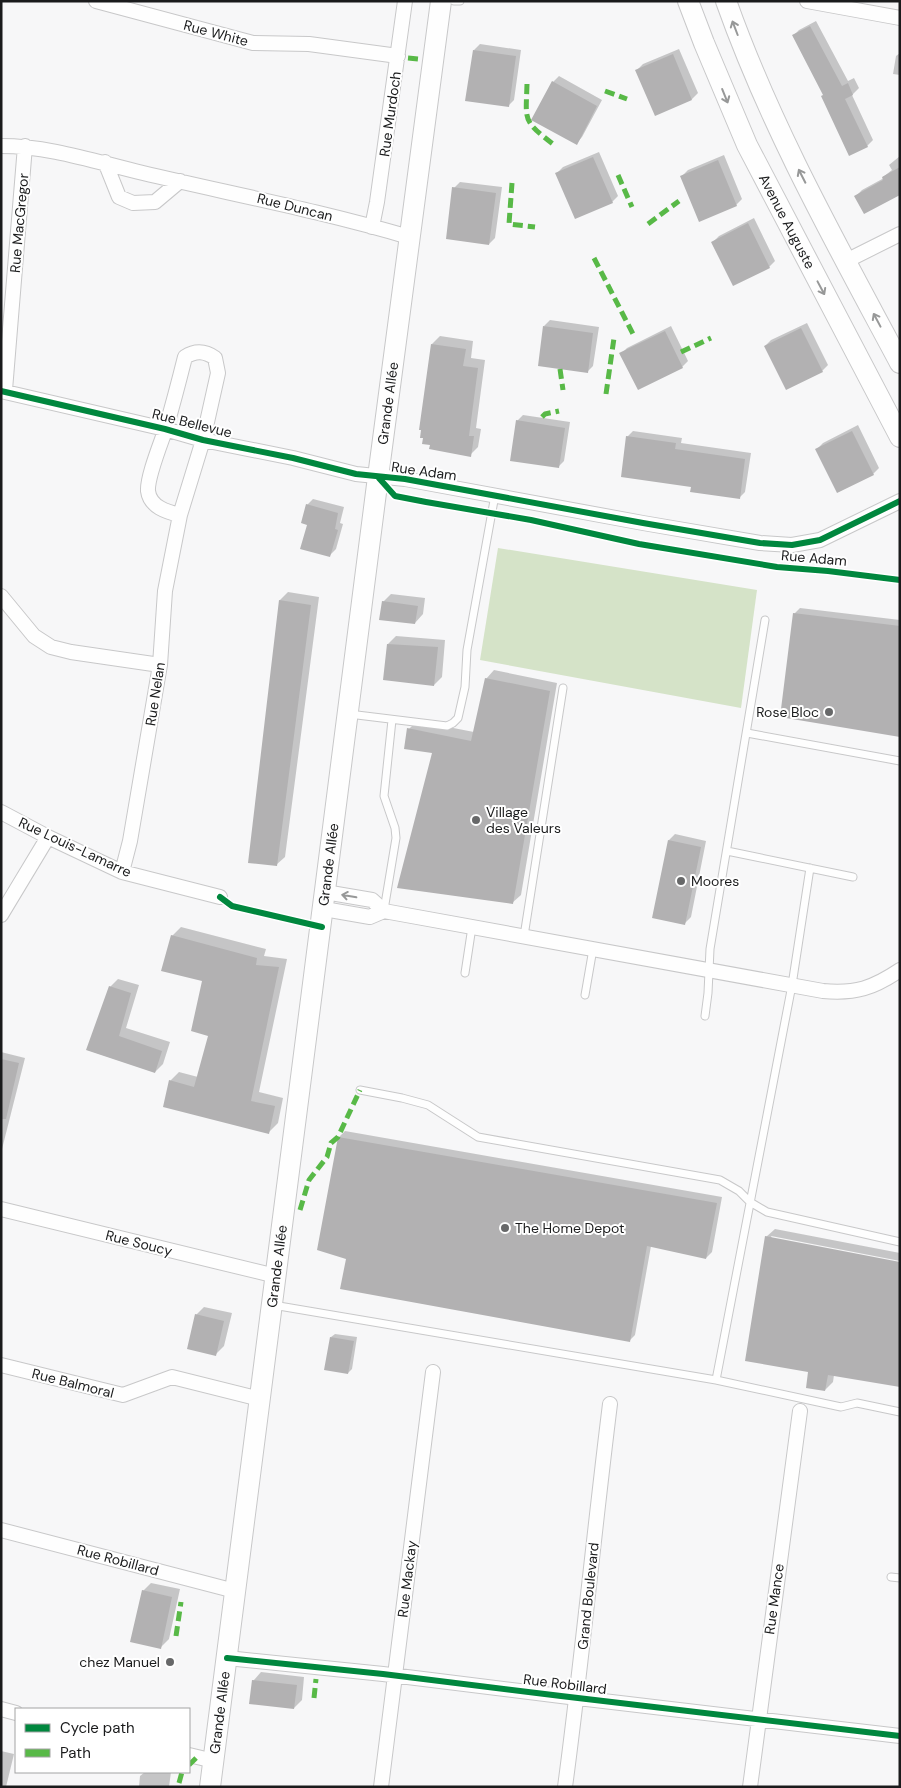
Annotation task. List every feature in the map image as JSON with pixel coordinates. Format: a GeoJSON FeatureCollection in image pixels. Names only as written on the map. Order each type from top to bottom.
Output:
{"type":"FeatureCollection","features":[{"type":"Feature","properties":{"kind":"main road","name":"Grande Allée"},"geometry":{"type":"LineString","coordinates":[[210,1787],[441,1]]}},
{"type":"Feature","properties":{"kind":"main road","name":"Avenue Auguste"},"geometry":{"type":"LineString","coordinates":[[688,1],[707,51],[747,144],[900,437]]}},
{"type":"Feature","properties":{"kind":"main road"},"geometry":{"type":"LineString","coordinates":[[726,1],[744,50],[776,125],[900,363]]}},
{"type":"Feature","properties":{"kind":"street","name":"Rue White"},"geometry":{"type":"LineString","coordinates":[[96,1],[253,43],[309,44],[398,56]]}},
{"type":"Feature","properties":{"kind":"street","name":"Rue Murdoch"},"geometry":{"type":"LineString","coordinates":[[372,227],[378,202],[405,1]]}},
{"type":"Feature","properties":{"kind":"street"},"geometry":{"type":"LineString","coordinates":[[807,1],[900,18]]}},
{"type":"Feature","properties":{"kind":"street","name":"Rue Duncan"},"geometry":{"type":"LineString","coordinates":[[1,146],[25,146],[105,162],[142,173],[276,202],[409,237]]}},
{"type":"Feature","properties":{"kind":"street","name":"Rue MacGregor"},"geometry":{"type":"LineString","coordinates":[[3,390],[25,146]]}},
{"type":"Feature","properties":{"kind":"street"},"geometry":{"type":"LineString","coordinates":[[105,162],[119,197],[133,203],[155,202],[180,180]]}},
{"type":"Feature","properties":{"kind":"street"},"geometry":{"type":"LineString","coordinates":[[846,261],[900,234]]}},
{"type":"Feature","properties":{"kind":"street","name":"Rue Nelan"},"geometry":{"type":"LineString","coordinates":[[122,872],[130,841],[160,665],[165,590],[180,516],[203,440],[218,373],[215,358],[209,354],[199,352],[192,353],[186,357],[153,466],[148,491],[151,500],[158,507],[165,512],[180,516]]}},
{"type":"Feature","properties":{"kind":"street","name":"Rue Bellevue"},"geometry":{"type":"LineString","coordinates":[[3,390],[203,440],[293,458],[356,474],[378,477]]}},
{"type":"Feature","properties":{"kind":"street","name":"Rue Adam"},"geometry":{"type":"LineString","coordinates":[[378,477],[495,495],[643,523],[792,546],[828,537],[900,501]]}},
{"type":"Feature","properties":{"kind":"street"},"geometry":{"type":"LineString","coordinates":[[1,596],[34,636],[51,647],[71,652],[160,665]]}},
{"type":"Feature","properties":{"kind":"street","name":"Rue Louis-Lamarre"},"geometry":{"type":"LineString","coordinates":[[1,812],[48,838],[122,872],[220,897]]}},
{"type":"Feature","properties":{"kind":"street"},"geometry":{"type":"LineString","coordinates":[[1,915],[48,838]]}},
{"type":"Feature","properties":{"kind":"street"},"geometry":{"type":"LineString","coordinates":[[325,901],[372,900],[384,911],[823,991],[853,992],[877,985],[900,970]]}},
{"type":"Feature","properties":{"kind":"street","name":"Rue Soucy"},"geometry":{"type":"LineString","coordinates":[[1,1209],[276,1276]]}},
{"type":"Feature","properties":{"kind":"street","name":"Rue Balmoral"},"geometry":{"type":"LineString","coordinates":[[1,1366],[123,1395],[172,1377],[260,1399]]}},
{"type":"Feature","properties":{"kind":"street","name":"Rue Mackay"},"geometry":{"type":"LineString","coordinates":[[381,1787],[433,1372]]}},
{"type":"Feature","properties":{"kind":"street","name":"Grand Boulevard"},"geometry":{"type":"LineString","coordinates":[[565,1787],[577,1698],[610,1404]]}},
{"type":"Feature","properties":{"kind":"street","name":"Rue Mance"},"geometry":{"type":"LineString","coordinates":[[750,1787],[800,1411]]}},
{"type":"Feature","properties":{"kind":"street","name":"Rue Robillard"},"geometry":{"type":"LineString","coordinates":[[1,1530],[235,1591]]}},
{"type":"Feature","properties":{"kind":"street","name":"Rue Robillard"},"geometry":{"type":"LineString","coordinates":[[227,1658],[395,1675],[900,1736]]}},
{"type":"Feature","properties":{"kind":"street"},"geometry":{"type":"LineString","coordinates":[[1,1710],[15,1713]]}},
{"type":"Feature","properties":{"kind":"street"},"geometry":{"type":"LineString","coordinates":[[190,1755],[214,1761]]}},
{"type":"Feature","properties":{"kind":"lane"},"geometry":{"type":"LineString","coordinates":[[454,1],[460,1]]}},
{"type":"Feature","properties":{"kind":"lane"},"geometry":{"type":"LineString","coordinates":[[348,714],[447,726],[458,718],[465,688],[467,650],[495,495]]}},
{"type":"Feature","properties":{"kind":"lane"},"geometry":{"type":"LineString","coordinates":[[705,1016],[711,942],[765,620]]}},
{"type":"Feature","properties":{"kind":"lane"},"geometry":{"type":"LineString","coordinates":[[524,936],[563,688]]}},
{"type":"Feature","properties":{"kind":"lane"},"geometry":{"type":"LineString","coordinates":[[384,911],[396,838],[395,828],[384,796],[392,720]]}},
{"type":"Feature","properties":{"kind":"lane"},"geometry":{"type":"LineString","coordinates":[[747,733],[900,761]]}},
{"type":"Feature","properties":{"kind":"lane"},"geometry":{"type":"LineString","coordinates":[[727,851],[853,876]]}},
{"type":"Feature","properties":{"kind":"lane"},"geometry":{"type":"LineString","coordinates":[[716,1380],[792,985],[810,868]]}},
{"type":"Feature","properties":{"kind":"lane"},"geometry":{"type":"LineString","coordinates":[[466,973],[472,927]]}},
{"type":"Feature","properties":{"kind":"lane"},"geometry":{"type":"LineString","coordinates":[[585,995],[593,948]]}},
{"type":"Feature","properties":{"kind":"lane"},"geometry":{"type":"LineString","coordinates":[[360,1090],[428,1105],[478,1137],[720,1180],[739,1191],[750,1202],[767,1212],[900,1242]]}},
{"type":"Feature","properties":{"kind":"lane"},"geometry":{"type":"LineString","coordinates":[[272,1305],[716,1380],[841,1407],[857,1403],[900,1412]]}},
{"type":"Feature","properties":{"kind":"lane"},"geometry":{"type":"LineString","coordinates":[[891,1577],[900,1578]]}},
{"type":"Feature","properties":{"kind":"green space"},"geometry":{"type":"Polygon","coordinates":[[[498,548],[757,590],[741,708],[480,660],[498,548]]]}},
{"type":"Feature","properties":{"kind":"building"},"geometry":{"type":"Polygon","coordinates":[[[810,26],[842,86],[848,83],[853,95],[845,99],[868,147],[849,156],[821,96],[823,95],[792,35],[810,26]]]}},
{"type":"Feature","properties":{"kind":"building"},"geometry":{"type":"Polygon","coordinates":[[[473,50],[516,56],[509,107],[465,101],[473,50]]]}},
{"type":"Feature","properties":{"kind":"building"},"geometry":{"type":"Polygon","coordinates":[[[673,54],[692,100],[655,116],[635,70],[673,54]]]}},
{"type":"Feature","properties":{"kind":"building"},"geometry":{"type":"Polygon","coordinates":[[[552,81],[597,106],[577,145],[531,120],[552,81]]]}},
{"type":"Feature","properties":{"kind":"building"},"geometry":{"type":"Polygon","coordinates":[[[593,157],[613,203],[575,219],[555,173],[593,157]]]}},
{"type":"Feature","properties":{"kind":"building"},"geometry":{"type":"Polygon","coordinates":[[[718,160],[737,206],[699,222],[680,176],[718,160]]]}},
{"type":"Feature","properties":{"kind":"building"},"geometry":{"type":"Polygon","coordinates":[[[900,167],[900,195],[864,214],[854,196],[883,180],[882,177],[900,167]]]}},
{"type":"Feature","properties":{"kind":"building"},"geometry":{"type":"Polygon","coordinates":[[[452,187],[496,193],[489,245],[446,239],[452,187]]]}},
{"type":"Feature","properties":{"kind":"building"},"geometry":{"type":"Polygon","coordinates":[[[748,223],[770,268],[733,286],[711,242],[748,223]]]}},
{"type":"Feature","properties":{"kind":"building"},"geometry":{"type":"Polygon","coordinates":[[[543,326],[593,333],[588,373],[538,366],[543,326]]]}},
{"type":"Feature","properties":{"kind":"building"},"geometry":{"type":"Polygon","coordinates":[[[801,328],[823,372],[786,390],[764,346],[801,328]]]}},
{"type":"Feature","properties":{"kind":"building"},"geometry":{"type":"Polygon","coordinates":[[[665,331],[683,368],[638,390],[619,353],[665,331]]]}},
{"type":"Feature","properties":{"kind":"building"},"geometry":{"type":"Polygon","coordinates":[[[431,344],[466,349],[463,366],[478,368],[469,436],[474,436],[471,457],[429,449],[430,445],[422,444],[423,438],[420,438],[421,430],[419,430],[431,344]]]}},
{"type":"Feature","properties":{"kind":"building"},"geometry":{"type":"Polygon","coordinates":[[[516,420],[565,428],[559,468],[510,461],[516,420]]]}},
{"type":"Feature","properties":{"kind":"building"},"geometry":{"type":"Polygon","coordinates":[[[852,431],[874,475],[837,493],[815,449],[852,431]]]}},
{"type":"Feature","properties":{"kind":"building"},"geometry":{"type":"Polygon","coordinates":[[[626,436],[676,443],[675,449],[745,459],[740,499],[690,492],[691,487],[621,477],[626,436]]]}},
{"type":"Feature","properties":{"kind":"building"},"geometry":{"type":"Polygon","coordinates":[[[306,504],[338,513],[335,529],[338,530],[330,557],[300,549],[307,525],[301,523],[306,504]]]}},
{"type":"Feature","properties":{"kind":"building"},"geometry":{"type":"Polygon","coordinates":[[[279,600],[311,605],[277,866],[248,863],[279,600]]]}},
{"type":"Feature","properties":{"kind":"building"},"geometry":{"type":"Polygon","coordinates":[[[382,601],[418,606],[415,624],[379,620],[382,601]]]}},
{"type":"Feature","properties":{"kind":"building"},"geometry":{"type":"Polygon","coordinates":[[[793,613],[900,626],[900,737],[780,717],[793,613]]]}},
{"type":"Feature","properties":{"kind":"building"},"geometry":{"type":"Polygon","coordinates":[[[387,644],[438,647],[434,686],[383,680],[387,644]]]}},
{"type":"Feature","properties":{"kind":"building"},"geometry":{"type":"Polygon","coordinates":[[[485,678],[550,691],[513,904],[397,888],[432,753],[404,749],[407,728],[471,741],[485,678]]]}},
{"type":"Feature","properties":{"kind":"building"},"geometry":{"type":"Polygon","coordinates":[[[668,840],[701,847],[685,925],[652,918],[668,840]]]}},
{"type":"Feature","properties":{"kind":"building"},"geometry":{"type":"Polygon","coordinates":[[[171,935],[257,958],[256,965],[279,967],[251,1101],[275,1106],[269,1134],[163,1107],[169,1080],[194,1087],[208,1036],[191,1031],[202,981],[161,971],[171,935]]]}},
{"type":"Feature","properties":{"kind":"building"},"geometry":{"type":"Polygon","coordinates":[[[109,986],[131,993],[119,1036],[162,1051],[155,1073],[86,1050],[109,986]]]}},
{"type":"Feature","properties":{"kind":"building"},"geometry":{"type":"Polygon","coordinates":[[[1,1059],[19,1063],[6,1119],[1,1119],[1,1059]]]}},
{"type":"Feature","properties":{"kind":"building"},"geometry":{"type":"Polygon","coordinates":[[[338,1137],[717,1203],[706,1259],[647,1246],[630,1342],[340,1289],[346,1259],[317,1250],[338,1137]]]}},
{"type":"Feature","properties":{"kind":"building"},"geometry":{"type":"Polygon","coordinates":[[[765,1236],[900,1262],[900,1387],[828,1375],[825,1391],[806,1388],[808,1372],[745,1361],[765,1236]]]}},
{"type":"Feature","properties":{"kind":"building"},"geometry":{"type":"Polygon","coordinates":[[[195,1314],[224,1321],[216,1356],[187,1349],[195,1314]]]}},
{"type":"Feature","properties":{"kind":"building"},"geometry":{"type":"Polygon","coordinates":[[[330,1337],[354,1341],[348,1374],[324,1370],[330,1337]]]}},
{"type":"Feature","properties":{"kind":"building"},"geometry":{"type":"Polygon","coordinates":[[[142,1590],[172,1597],[161,1649],[130,1642],[142,1590]]]}},
{"type":"Feature","properties":{"kind":"building"},"geometry":{"type":"Polygon","coordinates":[[[252,1680],[297,1685],[294,1709],[249,1704],[252,1680]]]}},
{"type":"Feature","properties":{"kind":"marked path"},"geometry":{"type":"LineString","coordinates":[[408,58],[418,59]]}},
{"type":"Feature","properties":{"kind":"marked path"},"geometry":{"type":"LineString","coordinates":[[527,84],[526,106],[528,119],[536,130],[553,144]]}},
{"type":"Feature","properties":{"kind":"marked path"},"geometry":{"type":"LineString","coordinates":[[605,91],[627,99]]}},
{"type":"Feature","properties":{"kind":"marked path"},"geometry":{"type":"LineString","coordinates":[[618,175],[632,207]]}},
{"type":"Feature","properties":{"kind":"marked path"},"geometry":{"type":"LineString","coordinates":[[512,183],[509,224],[535,227]]}},
{"type":"Feature","properties":{"kind":"marked path"},"geometry":{"type":"LineString","coordinates":[[648,224],[679,201]]}},
{"type":"Feature","properties":{"kind":"marked path"},"geometry":{"type":"LineString","coordinates":[[594,258],[633,334]]}},
{"type":"Feature","properties":{"kind":"marked path"},"geometry":{"type":"LineString","coordinates":[[606,394],[614,338]]}},
{"type":"Feature","properties":{"kind":"marked path"},"geometry":{"type":"LineString","coordinates":[[681,352],[711,338]]}},
{"type":"Feature","properties":{"kind":"marked path"},"geometry":{"type":"LineString","coordinates":[[560,369],[563,390]]}},
{"type":"Feature","properties":{"kind":"marked path"},"geometry":{"type":"LineString","coordinates":[[542,417],[545,414],[559,411]]}},
{"type":"Feature","properties":{"kind":"marked path"},"geometry":{"type":"LineString","coordinates":[[300,1210],[309,1180],[327,1157],[331,1143],[338,1137],[360,1090]]}},
{"type":"Feature","properties":{"kind":"marked path"},"geometry":{"type":"LineString","coordinates":[[176,1636],[181,1602]]}},
{"type":"Feature","properties":{"kind":"marked path"},"geometry":{"type":"LineString","coordinates":[[314,1698],[316,1679]]}},
{"type":"Feature","properties":{"kind":"marked path"},"geometry":{"type":"LineString","coordinates":[[190,1764],[197,1757]]}},
{"type":"Feature","properties":{"kind":"marked path"},"geometry":{"type":"LineString","coordinates":[[179,1783],[182,1773]]}},
{"type":"Feature","properties":{"kind":"cycle path"},"geometry":{"type":"LineString","coordinates":[[1,391],[165,429],[203,440],[293,458],[356,474],[405,479],[760,543],[792,545],[820,540],[900,501]]}},
{"type":"Feature","properties":{"kind":"cycle path"},"geometry":{"type":"LineString","coordinates":[[378,477],[395,496],[531,520],[639,544],[777,567],[900,580]]}},
{"type":"Feature","properties":{"kind":"cycle path"},"geometry":{"type":"LineString","coordinates":[[220,897],[232,906],[322,927]]}},
{"type":"Feature","properties":{"kind":"cycle path"},"geometry":{"type":"LineString","coordinates":[[227,1658],[383,1674],[900,1736]]}},
{"type":"Feature","properties":{"kind":"place","name":"Rose Bloc"},"geometry":{"type":"Point","coordinates":[829,712]}},
{"type":"Feature","properties":{"kind":"place","name":"Village des Valeurs"},"geometry":{"type":"Point","coordinates":[476,820]}},
{"type":"Feature","properties":{"kind":"place","name":"Moores"},"geometry":{"type":"Point","coordinates":[681,881]}},
{"type":"Feature","properties":{"kind":"place","name":"The Home Depot"},"geometry":{"type":"Point","coordinates":[505,1228]}},
{"type":"Feature","properties":{"kind":"place","name":"chez Manuel"},"geometry":{"type":"Point","coordinates":[170,1662]}}]}
